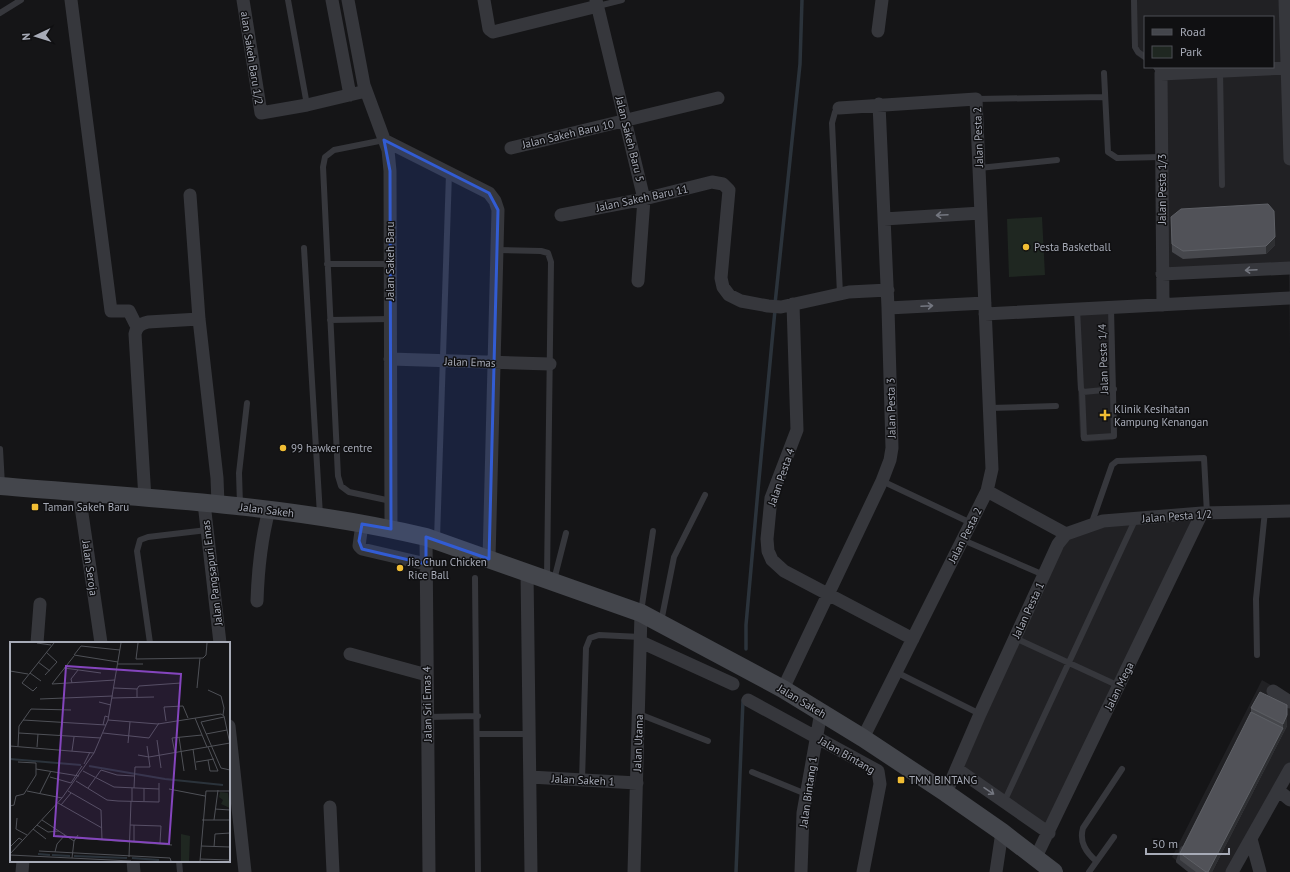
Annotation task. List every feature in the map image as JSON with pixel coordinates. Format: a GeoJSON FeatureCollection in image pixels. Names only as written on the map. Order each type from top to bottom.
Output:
{"type":"FeatureCollection","features":[{"type":"Feature","properties":{"kind":"street"},"geometry":{"type":"LineString","coordinates":[[71,0],[111,311],[129,311],[137,327]]}},
{"type":"Feature","properties":{"kind":"street","name":"alan Sakeh Baru 1/2"},"geometry":{"type":"LineString","coordinates":[[243,0],[260,111],[264,113],[307,105]]}},
{"type":"Feature","properties":{"kind":"street"},"geometry":{"type":"LineString","coordinates":[[332,0],[350,95]]}},
{"type":"Feature","properties":{"kind":"street","name":"Jalan Sakeh Baru"},"geometry":{"type":"LineString","coordinates":[[348,0],[366,91],[388,150],[390,171],[391,529]]}},
{"type":"Feature","properties":{"kind":"street"},"geometry":{"type":"LineString","coordinates":[[484,0],[489,29],[493,32],[597,3]]}},
{"type":"Feature","properties":{"kind":"street"},"geometry":{"type":"LineString","coordinates":[[878,31],[882,0]]}},
{"type":"Feature","properties":{"kind":"street"},"geometry":{"type":"LineString","coordinates":[[1285,0],[1290,159]]}},
{"type":"Feature","properties":{"kind":"street","name":"Jalan Sakeh Baru 5"},"geometry":{"type":"LineString","coordinates":[[597,3],[644,198],[638,281]]}},
{"type":"Feature","properties":{"kind":"street"},"geometry":{"type":"LineString","coordinates":[[1274,64],[1288,62]]}},
{"type":"Feature","properties":{"kind":"street"},"geometry":{"type":"LineString","coordinates":[[1158,70],[1220,71],[1243,68]]}},
{"type":"Feature","properties":{"kind":"street","name":"Jalan Pesta 1/3"},"geometry":{"type":"LineString","coordinates":[[1158,70],[1163,305]]}},
{"type":"Feature","properties":{"kind":"street"},"geometry":{"type":"LineString","coordinates":[[307,105],[366,91]]}},
{"type":"Feature","properties":{"kind":"street","name":"Jalan Sakeh Baru 10"},"geometry":{"type":"LineString","coordinates":[[510,148],[718,98]]}},
{"type":"Feature","properties":{"kind":"street","name":"Jalan Pesta 2"},"geometry":{"type":"LineString","coordinates":[[838,108],[879,104],[976,99],[990,408],[992,469],[987,491],[863,738]]}},
{"type":"Feature","properties":{"kind":"street","name":"Jalan Pesta 3"},"geometry":{"type":"LineString","coordinates":[[784,689],[882,480],[890,460],[892,448],[888,290],[879,104]]}},
{"type":"Feature","properties":{"kind":"street"},"geometry":{"type":"LineString","coordinates":[[384,140],[449,171],[489,193],[495,201],[498,210],[489,559]]}},
{"type":"Feature","properties":{"kind":"street","name":"Jalan Sakeh Baru 11"},"geometry":{"type":"LineString","coordinates":[[561,215],[712,182],[723,184],[729,190],[721,278],[723,287],[729,295],[741,302],[768,306],[787,306]]}},
{"type":"Feature","properties":{"kind":"street","name":"Jalan Pangsapuri Emas"},"geometry":{"type":"LineString","coordinates":[[190,195],[199,319],[218,478],[211,504],[207,530],[220,642]]}},
{"type":"Feature","properties":{"kind":"street"},"geometry":{"type":"LineString","coordinates":[[884,219],[981,213]]}},
{"type":"Feature","properties":{"kind":"street"},"geometry":{"type":"LineString","coordinates":[[1162,274],[1290,268]]}},
{"type":"Feature","properties":{"kind":"street"},"geometry":{"type":"LineString","coordinates":[[787,306],[849,292],[888,290]]}},
{"type":"Feature","properties":{"kind":"street"},"geometry":{"type":"LineString","coordinates":[[888,308],[1077,309],[1290,298]]}},
{"type":"Feature","properties":{"kind":"street","name":"Jalan Pesta 4"},"geometry":{"type":"LineString","coordinates":[[787,306],[797,430],[771,498],[767,533],[768,551],[772,560],[784,571],[913,639]]}},
{"type":"Feature","properties":{"kind":"street"},"geometry":{"type":"LineString","coordinates":[[145,498],[135,334],[137,327],[140,324],[148,322],[199,319]]}},
{"type":"Feature","properties":{"kind":"street","name":"Jalan Emas"},"geometry":{"type":"LineString","coordinates":[[390,359],[550,364]]}},
{"type":"Feature","properties":{"kind":"street","name":"Jalan Sakeh"},"geometry":{"type":"LineString","coordinates":[[1,486],[269,510],[391,529],[431,539],[641,613],[784,689],[863,738],[1002,832],[1054,872]]}},
{"type":"Feature","properties":{"kind":"street"},"geometry":{"type":"LineString","coordinates":[[987,491],[1066,534]]}},
{"type":"Feature","properties":{"kind":"street","name":"Jalan Seroja"},"geometry":{"type":"LineString","coordinates":[[79,493],[102,642]]}},
{"type":"Feature","properties":{"kind":"street"},"geometry":{"type":"LineString","coordinates":[[257,601],[258,573],[264,530],[269,510]]}},
{"type":"Feature","properties":{"kind":"street","name":"Jalan Pesta 1/2"},"geometry":{"type":"LineString","coordinates":[[1066,534],[1103,521],[1204,513],[1290,511]]}},
{"type":"Feature","properties":{"kind":"street","name":"Jalan Mega"},"geometry":{"type":"LineString","coordinates":[[1036,857],[1204,513]]}},
{"type":"Feature","properties":{"kind":"street"},"geometry":{"type":"LineString","coordinates":[[362,524],[359,546],[362,549],[426,564]]}},
{"type":"Feature","properties":{"kind":"street","name":"Jalan Pesta 1"},"geometry":{"type":"LineString","coordinates":[[946,793],[980,714],[1058,544],[1066,534]]}},
{"type":"Feature","properties":{"kind":"street","name":"Jalan Sri Emas 4"},"geometry":{"type":"LineString","coordinates":[[429,872],[426,564],[431,539]]}},
{"type":"Feature","properties":{"kind":"street"},"geometry":{"type":"LineString","coordinates":[[527,572],[531,872]]}},
{"type":"Feature","properties":{"kind":"street"},"geometry":{"type":"LineString","coordinates":[[37,642],[40,604]]}},
{"type":"Feature","properties":{"kind":"street","name":"Jalan Utama"},"geometry":{"type":"LineString","coordinates":[[634,872],[641,613]]}},
{"type":"Feature","properties":{"kind":"street"},"geometry":{"type":"LineString","coordinates":[[641,640],[732,684]]}},
{"type":"Feature","properties":{"kind":"street"},"geometry":{"type":"LineString","coordinates":[[350,654],[427,675]]}},
{"type":"Feature","properties":{"kind":"street"},"geometry":{"type":"LineString","coordinates":[[1273,691],[1290,702]]}},
{"type":"Feature","properties":{"kind":"street","name":"Jalan Bintang"},"geometry":{"type":"LineString","coordinates":[[748,700],[874,768],[880,776],[880,784],[863,872]]}},
{"type":"Feature","properties":{"kind":"street","name":"Jalan Bintang 1"},"geometry":{"type":"LineString","coordinates":[[801,872],[803,813],[821,712]]}},
{"type":"Feature","properties":{"kind":"street"},"geometry":{"type":"LineString","coordinates":[[230,744],[245,872]]}},
{"type":"Feature","properties":{"kind":"street"},"geometry":{"type":"LineString","coordinates":[[957,769],[1049,833]]}},
{"type":"Feature","properties":{"kind":"street"},"geometry":{"type":"LineString","coordinates":[[1232,872],[1279,791],[1290,769]]}},
{"type":"Feature","properties":{"kind":"street","name":"Jalan Sakeh 1"},"geometry":{"type":"LineString","coordinates":[[530,777],[637,783]]}},
{"type":"Feature","properties":{"kind":"street"},"geometry":{"type":"LineString","coordinates":[[1279,791],[1290,800]]}},
{"type":"Feature","properties":{"kind":"street"},"geometry":{"type":"LineString","coordinates":[[330,807],[333,872]]}},
{"type":"Feature","properties":{"kind":"street"},"geometry":{"type":"LineString","coordinates":[[996,872],[1002,832]]}},
{"type":"Feature","properties":{"kind":"street"},"geometry":{"type":"LineString","coordinates":[[1251,839],[1260,872]]}},
{"type":"Feature","properties":{"kind":"street"},"geometry":{"type":"LineString","coordinates":[[22,872],[23,862]]}},
{"type":"Feature","properties":{"kind":"street"},"geometry":{"type":"LineString","coordinates":[[133,862],[134,872]]}},
{"type":"Feature","properties":{"kind":"lane"},"geometry":{"type":"LineString","coordinates":[[0,13],[21,0]]}},
{"type":"Feature","properties":{"kind":"lane"},"geometry":{"type":"LineString","coordinates":[[288,0],[307,105]]}},
{"type":"Feature","properties":{"kind":"lane"},"geometry":{"type":"LineString","coordinates":[[597,3],[622,0]]}},
{"type":"Feature","properties":{"kind":"lane"},"geometry":{"type":"LineString","coordinates":[[1134,0],[1136,47],[1138,52],[1144,56]]}},
{"type":"Feature","properties":{"kind":"lane"},"geometry":{"type":"LineString","coordinates":[[1220,71],[1222,185]]}},
{"type":"Feature","properties":{"kind":"lane"},"geometry":{"type":"LineString","coordinates":[[1104,73],[1108,152],[1112,157],[1117,158],[1161,157]]}},
{"type":"Feature","properties":{"kind":"lane"},"geometry":{"type":"LineString","coordinates":[[976,99],[1105,97]]}},
{"type":"Feature","properties":{"kind":"lane"},"geometry":{"type":"LineString","coordinates":[[838,108],[835,112],[832,123],[840,294]]}},
{"type":"Feature","properties":{"kind":"lane"},"geometry":{"type":"LineString","coordinates":[[384,140],[334,150],[325,157],[322,168],[338,476],[341,486],[349,492],[391,501]]}},
{"type":"Feature","properties":{"kind":"lane"},"geometry":{"type":"LineString","coordinates":[[979,168],[1057,160]]}},
{"type":"Feature","properties":{"kind":"lane"},"geometry":{"type":"LineString","coordinates":[[431,539],[443,360],[449,171]]}},
{"type":"Feature","properties":{"kind":"lane"},"geometry":{"type":"LineString","coordinates":[[304,248],[320,518]]}},
{"type":"Feature","properties":{"kind":"lane"},"geometry":{"type":"LineString","coordinates":[[497,250],[541,251],[548,253],[551,262],[551,581]]}},
{"type":"Feature","properties":{"kind":"lane"},"geometry":{"type":"LineString","coordinates":[[327,264],[390,264]]}},
{"type":"Feature","properties":{"kind":"lane","name":"Jalan Pesta 1/4"},"geometry":{"type":"LineString","coordinates":[[1082,391],[1084,438],[1112,437],[1115,433],[1111,308]]}},
{"type":"Feature","properties":{"kind":"lane"},"geometry":{"type":"LineString","coordinates":[[1077,309],[1082,391],[1114,389]]}},
{"type":"Feature","properties":{"kind":"lane"},"geometry":{"type":"LineString","coordinates":[[330,320],[390,319]]}},
{"type":"Feature","properties":{"kind":"lane"},"geometry":{"type":"LineString","coordinates":[[240,507],[239,473],[247,403]]}},
{"type":"Feature","properties":{"kind":"lane"},"geometry":{"type":"LineString","coordinates":[[990,408],[1056,406]]}},
{"type":"Feature","properties":{"kind":"lane"},"geometry":{"type":"LineString","coordinates":[[0,449],[1,486]]}},
{"type":"Feature","properties":{"kind":"lane"},"geometry":{"type":"LineString","coordinates":[[1091,526],[1112,465],[1117,461],[1204,458],[1204,513]]}},
{"type":"Feature","properties":{"kind":"lane"},"geometry":{"type":"LineString","coordinates":[[882,480],[971,523]]}},
{"type":"Feature","properties":{"kind":"lane"},"geometry":{"type":"LineString","coordinates":[[661,623],[674,557],[705,495]]}},
{"type":"Feature","properties":{"kind":"lane"},"geometry":{"type":"LineString","coordinates":[[1257,655],[1256,599],[1265,511]]}},
{"type":"Feature","properties":{"kind":"lane"},"geometry":{"type":"LineString","coordinates":[[1004,802],[1068,661],[1136,518]]}},
{"type":"Feature","properties":{"kind":"lane"},"geometry":{"type":"LineString","coordinates":[[150,642],[137,551],[140,540],[148,537],[207,530]]}},
{"type":"Feature","properties":{"kind":"lane"},"geometry":{"type":"LineString","coordinates":[[641,613],[653,531]]}},
{"type":"Feature","properties":{"kind":"lane"},"geometry":{"type":"LineString","coordinates":[[551,581],[566,533]]}},
{"type":"Feature","properties":{"kind":"lane"},"geometry":{"type":"LineString","coordinates":[[963,540],[1044,575]]}},
{"type":"Feature","properties":{"kind":"lane"},"geometry":{"type":"LineString","coordinates":[[475,578],[478,716],[478,872]]}},
{"type":"Feature","properties":{"kind":"lane"},"geometry":{"type":"LineString","coordinates":[[582,780],[586,648],[590,638],[599,636],[641,640]]}},
{"type":"Feature","properties":{"kind":"lane"},"geometry":{"type":"LineString","coordinates":[[1015,638],[1068,661],[1119,686]]}},
{"type":"Feature","properties":{"kind":"lane"},"geometry":{"type":"LineString","coordinates":[[896,672],[980,714]]}},
{"type":"Feature","properties":{"kind":"lane"},"geometry":{"type":"LineString","coordinates":[[639,714],[708,741]]}},
{"type":"Feature","properties":{"kind":"lane"},"geometry":{"type":"LineString","coordinates":[[427,717],[478,716]]}},
{"type":"Feature","properties":{"kind":"lane"},"geometry":{"type":"LineString","coordinates":[[478,734],[529,734]]}},
{"type":"Feature","properties":{"kind":"lane"},"geometry":{"type":"LineString","coordinates":[[1096,861],[1084,847],[1081,836],[1083,828],[1122,768]]}},
{"type":"Feature","properties":{"kind":"lane"},"geometry":{"type":"LineString","coordinates":[[752,772],[806,794]]}},
{"type":"Feature","properties":{"kind":"lane"},"geometry":{"type":"LineString","coordinates":[[1090,872],[1096,861],[1114,837]]}},
{"type":"Feature","properties":{"kind":"lane"},"geometry":{"type":"LineString","coordinates":[[1186,844],[1179,859],[1193,872]]}},
{"type":"Feature","properties":{"kind":"lane"},"geometry":{"type":"LineString","coordinates":[[179,862],[180,872]]}},
{"type":"Feature","properties":{"kind":"highlighted area"},"geometry":{"type":"Polygon","coordinates":[[[384,140],[489,193],[498,210],[489,559],[426,537],[426,564],[362,549],[359,541],[362,524],[391,529],[390,171],[384,140]]]}},
{"type":"Feature","properties":{"kind":"shaded area"},"geometry":{"type":"Polygon","coordinates":[[[1131,0],[1290,0],[1290,353],[1289,272],[1158,278],[1157,73],[1153,68],[1274,68],[1274,16],[1144,16],[1144,60],[1136,55],[1132,47],[1131,0]]]}},
{"type":"Feature","properties":{"kind":"shaded area"},"geometry":{"type":"Polygon","coordinates":[[[1113,303],[1116,438],[1113,440],[1085,442],[1080,437],[1074,305],[1113,303]]]}},
{"type":"Feature","properties":{"kind":"shaded area"},"geometry":{"type":"Polygon","coordinates":[[[1204,509],[1050,839],[952,770],[1066,529],[1204,509]]]}},
{"type":"Feature","properties":{"kind":"shaded area"},"geometry":{"type":"Polygon","coordinates":[[[1262,680],[1290,696],[1290,779],[1237,872],[1189,872],[1172,857],[1262,680]]]}},
{"type":"Feature","properties":{"kind":"green space","name":"Pesta Basketball"},"geometry":{"type":"Polygon","coordinates":[[[1042,217],[1045,275],[1009,277],[1007,219],[1042,217]]]}},
{"type":"Feature","properties":{"kind":"building"},"geometry":{"type":"Polygon","coordinates":[[[1268,204],[1274,211],[1275,237],[1266,246],[1183,251],[1172,244],[1171,217],[1181,209],[1268,204]]]}},
{"type":"Feature","properties":{"kind":"building"},"geometry":{"type":"Polygon","coordinates":[[[1260,692],[1287,705],[1287,715],[1283,724],[1251,708],[1260,692]]]}},
{"type":"Feature","properties":{"kind":"building"},"geometry":{"type":"Polygon","coordinates":[[[1251,712],[1283,728],[1208,872],[1206,872],[1180,853],[1251,712]]]}},
{"type":"Feature","properties":{"kind":"waterway"},"geometry":{"type":"LineString","coordinates":[[775,304],[800,64],[802,0]]}},
{"type":"Feature","properties":{"kind":"waterway"},"geometry":{"type":"LineString","coordinates":[[746,649],[746,625],[775,310]]}},
{"type":"Feature","properties":{"kind":"waterway"},"geometry":{"type":"LineString","coordinates":[[736,872],[743,700]]}},
{"type":"Feature","properties":{"kind":"place","name":"Pesta Basketball"},"geometry":{"type":"Point","coordinates":[1026,247]}},
{"type":"Feature","properties":{"kind":"place","name":"Klinik Kesihatan Kampung Kenangan"},"geometry":{"type":"Point","coordinates":[1105,415]}},
{"type":"Feature","properties":{"kind":"place","name":"99 hawker centre"},"geometry":{"type":"Point","coordinates":[283,448]}},
{"type":"Feature","properties":{"kind":"place","name":"Taman Sakeh Baru"},"geometry":{"type":"Point","coordinates":[35,507]}},
{"type":"Feature","properties":{"kind":"place","name":"Jie Chun Chicken Rice Ball"},"geometry":{"type":"Point","coordinates":[400,568]}},
{"type":"Feature","properties":{"kind":"place","name":"TMN BINTANG"},"geometry":{"type":"Point","coordinates":[901,780]}}]}
